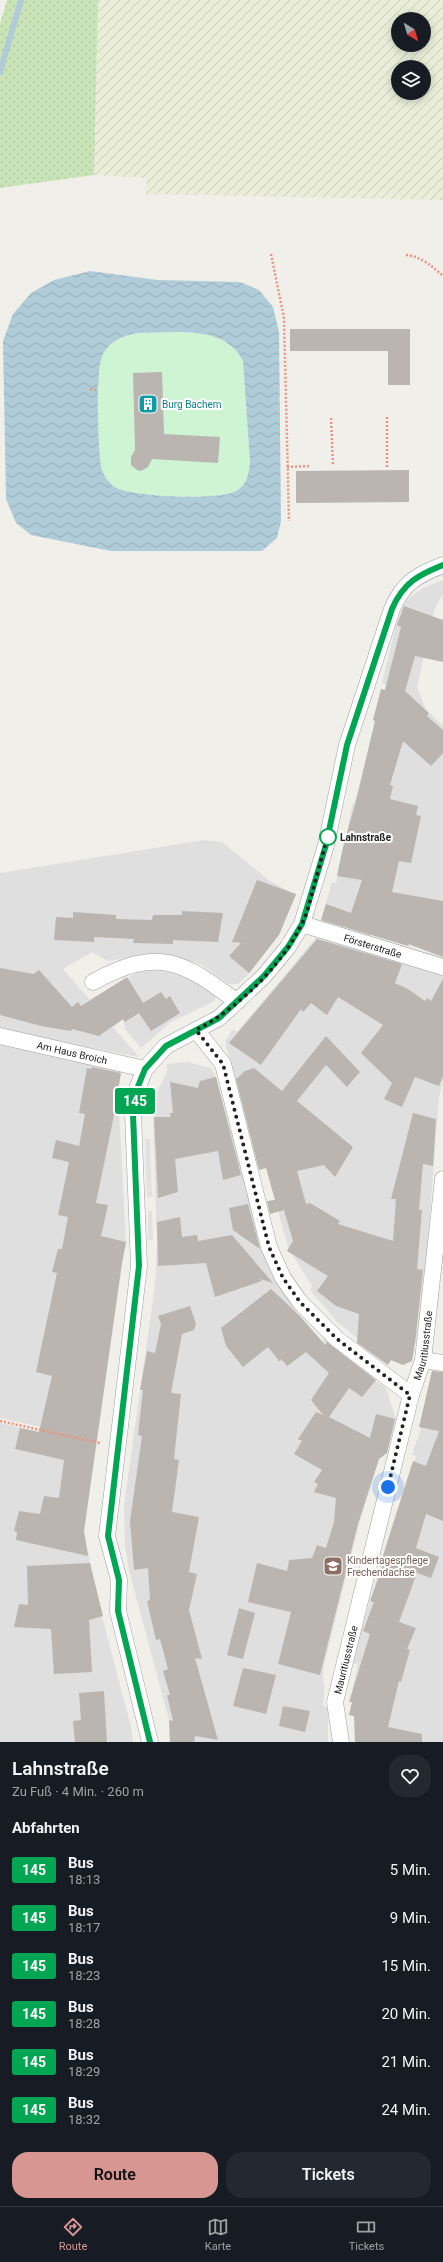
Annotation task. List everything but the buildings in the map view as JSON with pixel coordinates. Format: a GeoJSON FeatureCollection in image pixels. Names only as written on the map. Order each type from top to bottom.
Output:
{"type":"FeatureCollection","features":[{"type":"Feature","properties":{"kind":"street"},"geometry":{"type":"LineString","coordinates":[[150,1742],[118,1611],[119,1580],[108,1536],[139,1266],[133,1114],[137,1089],[145,1069],[166,1046],[219,1018],[264,976],[288,947],[302,924],[326,845],[347,745],[392,609],[398,595],[411,581],[443,565]]}},
{"type":"Feature","properties":{"kind":"street","name":"Försterstraße"},"geometry":{"type":"LineString","coordinates":[[302,924],[443,967]]}},
{"type":"Feature","properties":{"kind":"street"},"geometry":{"type":"LineString","coordinates":[[93,982],[132,964],[174,963],[197,974],[237,1002]]}},
{"type":"Feature","properties":{"kind":"street"},"geometry":{"type":"LineString","coordinates":[[196,1030],[223,1064],[269,1247],[283,1278],[300,1302],[337,1339],[410,1395]]}},
{"type":"Feature","properties":{"kind":"street","name":"Am Haus Broich"},"geometry":{"type":"LineString","coordinates":[[0,1036],[145,1069]]}},
{"type":"Feature","properties":{"kind":"street","name":"Mauritiusstraße"},"geometry":{"type":"LineString","coordinates":[[341,1742],[335,1702],[410,1395],[424,1360],[443,1179]]}},
{"type":"Feature","properties":{"kind":"street"},"geometry":{"type":"LineString","coordinates":[[424,1360],[443,1363]]}},
{"type":"Feature","properties":{"kind":"path"},"geometry":{"type":"LineString","coordinates":[[271,254],[284,318],[289,521]]}},
{"type":"Feature","properties":{"kind":"path"},"geometry":{"type":"LineString","coordinates":[[406,255],[414,256],[423,261],[443,276]]}},
{"type":"Feature","properties":{"kind":"path"},"geometry":{"type":"LineString","coordinates":[[90,389],[98,390]]}},
{"type":"Feature","properties":{"kind":"path"},"geometry":{"type":"LineString","coordinates":[[387,416],[387,467]]}},
{"type":"Feature","properties":{"kind":"path"},"geometry":{"type":"LineString","coordinates":[[331,418],[333,466]]}},
{"type":"Feature","properties":{"kind":"path"},"geometry":{"type":"LineString","coordinates":[[287,467],[310,466]]}},
{"type":"Feature","properties":{"kind":"path"},"geometry":{"type":"LineString","coordinates":[[0,1421],[118,1447]]}},
{"type":"Feature","properties":{"kind":"shaded area"},"geometry":{"type":"Polygon","coordinates":[[[443,580],[443,594],[435,608],[417,687],[426,710],[443,726],[443,957],[371,933],[368,940],[320,923],[332,882],[336,883],[353,803],[355,802],[375,721],[373,720],[381,689],[385,690],[386,685],[382,683],[396,625],[403,606],[409,598],[423,588],[443,580]]]}},
{"type":"Feature","properties":{"kind":"shaded area"},"geometry":{"type":"Polygon","coordinates":[[[204,840],[222,842],[270,881],[296,895],[280,933],[250,973],[238,984],[229,984],[200,964],[177,957],[163,954],[143,955],[108,961],[92,952],[63,969],[90,1000],[138,972],[157,970],[187,976],[216,994],[215,1001],[171,1022],[141,1048],[125,1029],[123,1020],[113,1027],[139,1057],[0,1030],[0,873],[204,840]]]}},
{"type":"Feature","properties":{"kind":"shaded area"},"geometry":{"type":"Polygon","coordinates":[[[319,934],[443,976],[443,1081],[439,1096],[428,1242],[416,1342],[409,1362],[403,1365],[380,1356],[358,1339],[337,1322],[310,1290],[312,1286],[288,1247],[251,1111],[242,1103],[226,1046],[226,1040],[233,1029],[237,1032],[319,934]]]}},
{"type":"Feature","properties":{"kind":"shaded area"},"geometry":{"type":"Polygon","coordinates":[[[0,1043],[122,1067],[118,1089],[126,1242],[97,1439],[0,1418],[0,1043]]]}},
{"type":"Feature","properties":{"kind":"shaded area"},"geometry":{"type":"Polygon","coordinates":[[[187,1062],[211,1068],[216,1077],[264,1253],[298,1314],[322,1341],[326,1337],[343,1352],[340,1355],[386,1388],[396,1419],[387,1453],[379,1459],[359,1524],[324,1665],[323,1685],[325,1685],[323,1705],[328,1709],[328,1742],[170,1742],[169,1720],[129,1570],[125,1545],[124,1505],[155,1285],[157,1245],[153,1126],[154,1105],[158,1090],[167,1072],[167,1064],[187,1062]]]}},
{"type":"Feature","properties":{"kind":"shaded area"},"geometry":{"type":"Polygon","coordinates":[[[145,1139],[150,1139],[152,1197],[147,1197],[145,1139]]]}},
{"type":"Feature","properties":{"kind":"shaded area"},"geometry":{"type":"Polygon","coordinates":[[[148,1211],[152,1211],[153,1240],[148,1240],[148,1211]]]}},
{"type":"Feature","properties":{"kind":"shaded area"},"geometry":{"type":"Polygon","coordinates":[[[432,1370],[443,1372],[443,1742],[355,1742],[354,1716],[349,1715],[355,1692],[352,1691],[358,1665],[353,1663],[357,1644],[395,1517],[416,1456],[412,1455],[421,1428],[432,1370]]]}},
{"type":"Feature","properties":{"kind":"shaded area"},"geometry":{"type":"Polygon","coordinates":[[[0,1423],[96,1445],[84,1531],[96,1593],[131,1727],[133,1742],[0,1742],[0,1423]]]}},
{"type":"Feature","properties":{"kind":"green space"},"geometry":{"type":"Polygon","coordinates":[[[7,0],[98,0],[94,175],[0,188],[0,24],[7,0]]]}},
{"type":"Feature","properties":{"kind":"green space"},"geometry":{"type":"Polygon","coordinates":[[[98,0],[443,0],[443,200],[146,194],[146,178],[94,175],[98,0]]]}},
{"type":"Feature","properties":{"kind":"green space"},"geometry":{"type":"Polygon","coordinates":[[[182,332],[211,336],[224,341],[234,349],[243,361],[250,462],[245,483],[234,492],[224,495],[191,497],[152,495],[134,493],[120,489],[112,485],[107,479],[101,467],[99,444],[98,391],[100,362],[106,349],[113,342],[138,333],[182,332]]]}},
{"type":"Feature","properties":{"kind":"water"},"geometry":{"type":"Polygon","coordinates":[[[90,271],[158,280],[240,282],[259,290],[273,307],[279,332],[281,521],[277,538],[262,551],[111,551],[31,535],[16,523],[6,499],[3,341],[13,314],[31,293],[54,280],[90,271]],[[182,332],[138,333],[128,335],[113,342],[106,349],[100,362],[98,427],[102,469],[107,479],[112,485],[120,489],[134,493],[152,495],[191,497],[224,495],[234,492],[245,483],[250,462],[243,361],[235,349],[224,341],[211,336],[182,332]]]}},
{"type":"Feature","properties":{"kind":"waterway"},"geometry":{"type":"LineString","coordinates":[[0,72],[21,0]]}},
{"type":"Feature","properties":{"kind":"bus line","name":"145"},"geometry":{"type":"LineString","coordinates":[[150,1742],[145,1715],[118,1611],[119,1580],[108,1536],[139,1266],[133,1114],[137,1089],[145,1069],[166,1046],[219,1018],[237,1002],[264,976],[288,947],[302,924],[307,912],[326,845],[347,745],[392,609],[398,595],[411,581],[443,565]]}},
{"type":"Feature","properties":{"kind":"place","name":"Burg Bachem"},"geometry":{"type":"Point","coordinates":[148,404]}},
{"type":"Feature","properties":{"kind":"place","name":"Lahnstraße"},"geometry":{"type":"Point","coordinates":[328,837]}},
{"type":"Feature","properties":{"kind":"place","name":"Kindertagespflege Frechendachse"},"geometry":{"type":"Point","coordinates":[333,1566]}},
{"type":"Feature","properties":{"kind":"route"},"geometry":{"type":"LineString","coordinates":[[328,837],[329,831],[307,912],[302,924],[288,947],[264,976],[237,1002],[219,1018],[196,1030],[206,1045],[223,1064],[269,1247],[283,1278],[300,1302],[318,1322],[337,1339],[410,1395],[388,1487]]}}]}
